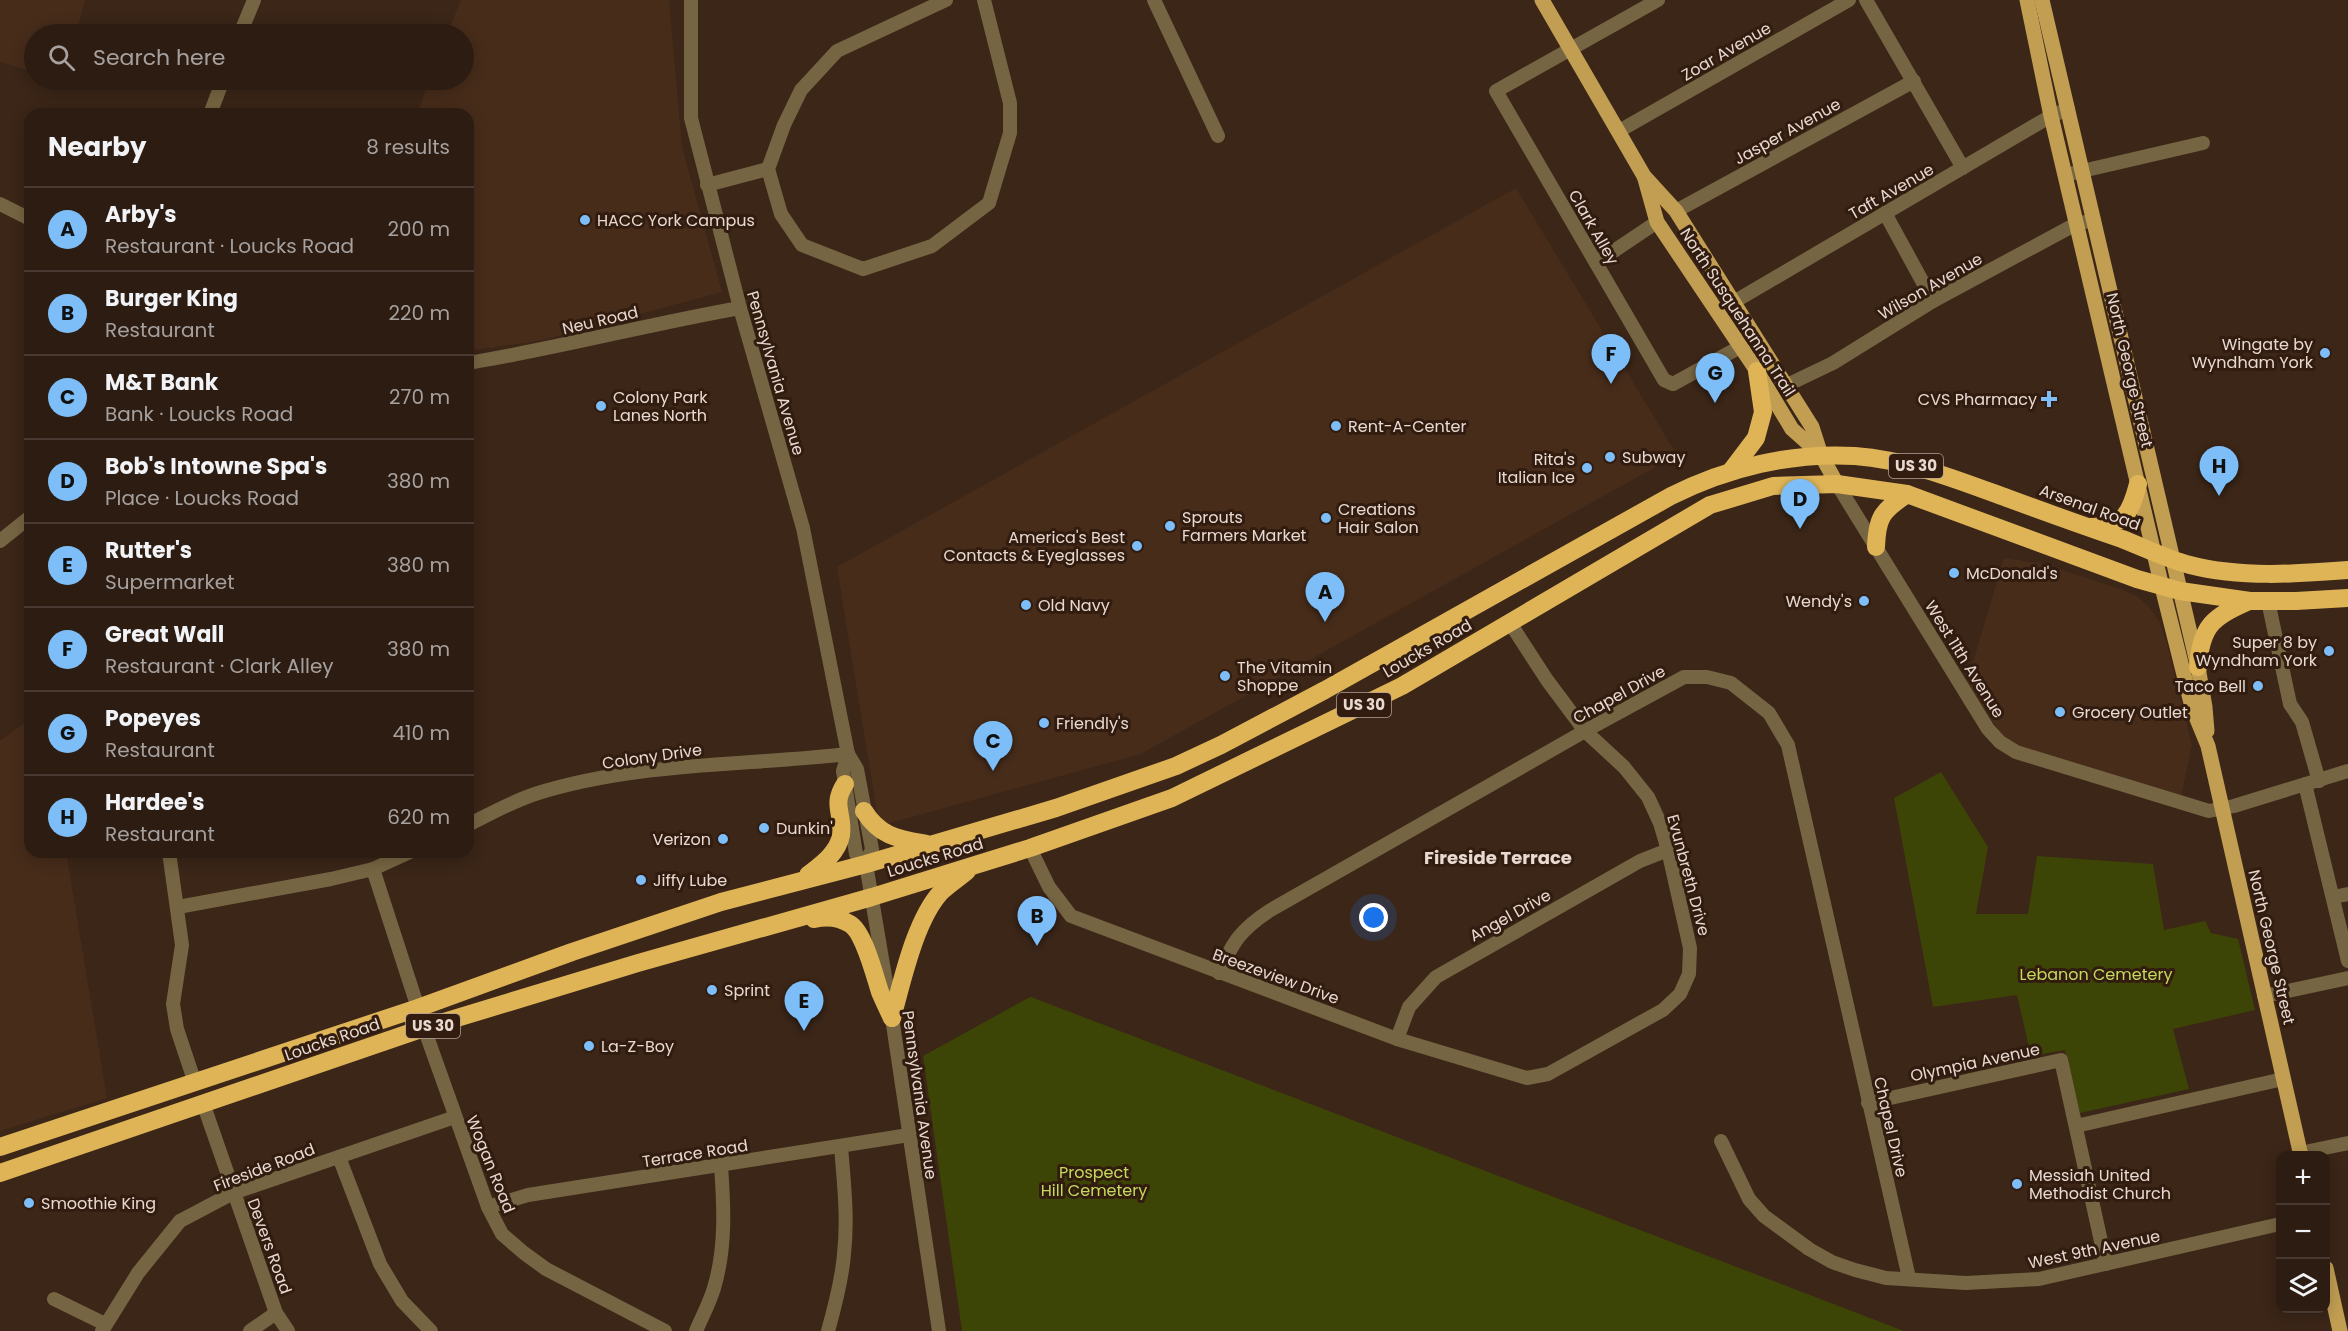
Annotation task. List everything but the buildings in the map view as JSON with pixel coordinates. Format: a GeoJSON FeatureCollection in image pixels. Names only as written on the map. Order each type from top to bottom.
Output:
{"type":"FeatureCollection","features":[{"type":"Feature","properties":{"kind":"highway"},"geometry":{"type":"LineString","coordinates":[[1731,471],[1756,438],[1763,412],[1757,371]]}},
{"type":"Feature","properties":{"kind":"highway","name":"Arsenal Road"},"geometry":{"type":"LineString","coordinates":[[1821,455],[1867,458],[1921,468],[2172,560],[2203,568],[2251,572],[2317,573],[2348,570]]}},
{"type":"Feature","properties":{"kind":"highway","name":"Loucks Road"},"geometry":{"type":"LineString","coordinates":[[0,1147],[418,1008],[721,902],[866,864],[1111,789],[1176,766],[1212,750],[1325,690],[1671,495],[1731,471],[1779,460],[1821,455]]}},
{"type":"Feature","properties":{"kind":"highway","name":"Loucks Road"},"geometry":{"type":"LineString","coordinates":[[0,1173],[424,1028],[872,897],[1030,848],[1172,798],[1402,686],[1710,505],[1773,486],[1837,484]]}},
{"type":"Feature","properties":{"kind":"highway","name":"US 30"},"geometry":{"type":"LineString","coordinates":[[1837,484],[1907,495],[2162,587],[2259,601],[2348,598]]}},
{"type":"Feature","properties":{"kind":"highway"},"geometry":{"type":"LineString","coordinates":[[2087,527],[2107,526],[2125,517],[2133,504],[2138,484]]}},
{"type":"Feature","properties":{"kind":"highway"},"geometry":{"type":"LineString","coordinates":[[1876,547],[1877,528],[1881,516],[1907,495]]}},
{"type":"Feature","properties":{"kind":"highway"},"geometry":{"type":"LineString","coordinates":[[2198,667],[2200,644],[2220,614],[2259,601]]}},
{"type":"Feature","properties":{"kind":"highway"},"geometry":{"type":"LineString","coordinates":[[802,880],[831,856],[841,836],[838,795],[845,784]]}},
{"type":"Feature","properties":{"kind":"highway"},"geometry":{"type":"LineString","coordinates":[[864,811],[873,825],[887,834],[932,844]]}},
{"type":"Feature","properties":{"kind":"highway"},"geometry":{"type":"LineString","coordinates":[[892,1018],[904,972],[926,915],[941,893],[975,865]]}},
{"type":"Feature","properties":{"kind":"highway"},"geometry":{"type":"LineString","coordinates":[[768,926],[794,924],[828,916],[850,924],[856,929],[873,967],[880,991],[892,1018]]}},
{"type":"Feature","properties":{"kind":"main road","name":"North Susquehanna Trail"},"geometry":{"type":"LineString","coordinates":[[1542,0],[1644,176],[1657,222],[1757,371],[1792,429],[1821,455]]}},
{"type":"Feature","properties":{"kind":"main road","name":"North George Street"},"geometry":{"type":"LineString","coordinates":[[2027,0],[2051,116],[2162,587],[2192,707],[2208,746],[2300,1151]]}},
{"type":"Feature","properties":{"kind":"main road","name":"North George Street"},"geometry":{"type":"LineString","coordinates":[[2042,0],[2198,667],[2205,707],[2208,746]]}},
{"type":"Feature","properties":{"kind":"main road","name":"North Susquehanna Trail"},"geometry":{"type":"LineString","coordinates":[[1644,176],[1676,211],[1812,427],[1821,455],[1837,484]]}},
{"type":"Feature","properties":{"kind":"main road"},"geometry":{"type":"LineString","coordinates":[[2330,1281],[2342,1311],[2340,1331]]}},
{"type":"Feature","properties":{"kind":"street"},"geometry":{"type":"LineString","coordinates":[[244,24],[254,0]]}},
{"type":"Feature","properties":{"kind":"street","name":"Pennsylvania Avenue"},"geometry":{"type":"LineString","coordinates":[[691,0],[691,118],[740,308],[803,528],[848,754],[858,769],[872,849],[866,864],[892,1018],[939,1331]]}},
{"type":"Feature","properties":{"kind":"street"},"geometry":{"type":"LineString","coordinates":[[946,0],[837,51],[801,90],[784,124],[768,170],[781,213],[802,245],[862,268],[932,246],[988,203],[1010,133],[1010,103],[984,0]]}},
{"type":"Feature","properties":{"kind":"street"},"geometry":{"type":"LineString","coordinates":[[1154,0],[1218,136]]}},
{"type":"Feature","properties":{"kind":"street"},"geometry":{"type":"LineString","coordinates":[[1570,49],[1658,0]]}},
{"type":"Feature","properties":{"kind":"street","name":"Zoar Avenue"},"geometry":{"type":"LineString","coordinates":[[1619,131],[1849,0]]}},
{"type":"Feature","properties":{"kind":"street"},"geometry":{"type":"LineString","coordinates":[[1866,0],[1963,168]]}},
{"type":"Feature","properties":{"kind":"street","name":"Clark Alley"},"geometry":{"type":"LineString","coordinates":[[1570,49],[1496,91],[1664,380],[1673,384],[1740,347]]}},
{"type":"Feature","properties":{"kind":"street","name":"Jasper Avenue"},"geometry":{"type":"LineString","coordinates":[[1676,211],[1914,81]]}},
{"type":"Feature","properties":{"kind":"street"},"geometry":{"type":"LineString","coordinates":[[212,108],[219,90]]}},
{"type":"Feature","properties":{"kind":"street","name":"Taft Avenue"},"geometry":{"type":"LineString","coordinates":[[1732,303],[2051,116],[2068,109]]}},
{"type":"Feature","properties":{"kind":"street"},"geometry":{"type":"LineString","coordinates":[[2065,175],[2204,143]]}},
{"type":"Feature","properties":{"kind":"street"},"geometry":{"type":"LineString","coordinates":[[707,185],[768,170]]}},
{"type":"Feature","properties":{"kind":"street"},"geometry":{"type":"LineString","coordinates":[[0,204],[24,216]]}},
{"type":"Feature","properties":{"kind":"street"},"geometry":{"type":"LineString","coordinates":[[1886,213],[1933,301]]}},
{"type":"Feature","properties":{"kind":"street","name":"Wilson Avenue"},"geometry":{"type":"LineString","coordinates":[[1785,386],[1833,363],[1933,301],[2076,224],[2094,220]]}},
{"type":"Feature","properties":{"kind":"street"},"geometry":{"type":"LineString","coordinates":[[1596,263],[1657,222]]}},
{"type":"Feature","properties":{"kind":"street","name":"Neu Road"},"geometry":{"type":"LineString","coordinates":[[474,362],[740,308]]}},
{"type":"Feature","properties":{"kind":"street","name":"West 11th Avenue"},"geometry":{"type":"LineString","coordinates":[[1837,484],[1988,729],[2000,742],[2016,752],[2038,760],[2208,811],[2223,809]]}},
{"type":"Feature","properties":{"kind":"street"},"geometry":{"type":"LineString","coordinates":[[0,541],[24,522]]}},
{"type":"Feature","properties":{"kind":"street"},"geometry":{"type":"LineString","coordinates":[[2259,601],[2275,641],[2290,704],[2302,722],[2333,897],[2348,961]]}},
{"type":"Feature","properties":{"kind":"street","name":"Evunbreth Drive"},"geometry":{"type":"LineString","coordinates":[[1510,623],[1547,680],[1585,731],[1624,767],[1648,797],[1660,823],[1668,850],[1690,948],[1689,974],[1680,994],[1663,1010],[1548,1074]]}},
{"type":"Feature","properties":{"kind":"street","name":"Chapel Drive"},"geometry":{"type":"LineString","coordinates":[[1220,973],[1232,945],[1248,925],[1262,915],[1585,731],[1684,677],[1707,677],[1731,683],[1769,713],[1788,745],[1909,1278]]}},
{"type":"Feature","properties":{"kind":"street","name":"Pennsylvania Avenue"},"geometry":{"type":"LineString","coordinates":[[848,754],[843,771],[856,854],[866,864]]}},
{"type":"Feature","properties":{"kind":"street","name":"Colony Drive"},"geometry":{"type":"LineString","coordinates":[[474,821],[534,794],[629,773],[684,766],[848,754]]}},
{"type":"Feature","properties":{"kind":"street"},"geometry":{"type":"LineString","coordinates":[[2223,809],[2348,771]]}},
{"type":"Feature","properties":{"kind":"street","name":"Breezeview Drive"},"geometry":{"type":"LineString","coordinates":[[1030,848],[1049,887],[1071,916],[1397,1039],[1527,1078],[1548,1074]]}},
{"type":"Feature","properties":{"kind":"street","name":"Angel Drive"},"geometry":{"type":"LineString","coordinates":[[1397,1039],[1409,1007],[1436,977],[1640,861],[1668,850]]}},
{"type":"Feature","properties":{"kind":"street"},"geometry":{"type":"LineString","coordinates":[[170,858],[182,945],[173,1004],[177,1029],[195,1083]]}},
{"type":"Feature","properties":{"kind":"street"},"geometry":{"type":"LineString","coordinates":[[178,907],[331,879],[373,869],[397,858]]}},
{"type":"Feature","properties":{"kind":"street"},"geometry":{"type":"LineString","coordinates":[[373,869],[418,1008]]}},
{"type":"Feature","properties":{"kind":"street"},"geometry":{"type":"LineString","coordinates":[[2333,897],[2348,894]]}},
{"type":"Feature","properties":{"kind":"street"},"geometry":{"type":"LineString","coordinates":[[2264,996],[2348,978]]}},
{"type":"Feature","properties":{"kind":"street","name":"Wogan Road"},"geometry":{"type":"LineString","coordinates":[[424,1028],[488,1207],[502,1234],[524,1254],[546,1269],[665,1331]]}},
{"type":"Feature","properties":{"kind":"street","name":"Olympia Avenue"},"geometry":{"type":"LineString","coordinates":[[1868,1103],[2061,1060],[2106,1264]]}},
{"type":"Feature","properties":{"kind":"street"},"geometry":{"type":"LineString","coordinates":[[2076,1126],[2283,1079]]}},
{"type":"Feature","properties":{"kind":"street","name":"Devers Road"},"geometry":{"type":"LineString","coordinates":[[203,1103],[276,1313],[288,1331]]}},
{"type":"Feature","properties":{"kind":"street","name":"Fireside Road"},"geometry":{"type":"LineString","coordinates":[[104,1327],[138,1273],[180,1221],[233,1193],[455,1117]]}},
{"type":"Feature","properties":{"kind":"street","name":"Terrace Road"},"geometry":{"type":"LineString","coordinates":[[488,1207],[528,1195],[841,1148],[909,1135]]}},
{"type":"Feature","properties":{"kind":"street","name":"West 9th Avenue"},"geometry":{"type":"LineString","coordinates":[[1721,1141],[1749,1199],[1764,1216],[1809,1249],[1855,1270],[1887,1278],[1966,1283],[2022,1282],[2276,1225]]}},
{"type":"Feature","properties":{"kind":"street"},"geometry":{"type":"LineString","coordinates":[[2314,1151],[2348,1143]]}},
{"type":"Feature","properties":{"kind":"street"},"geometry":{"type":"LineString","coordinates":[[828,1331],[844,1254],[846,1213],[841,1148]]}},
{"type":"Feature","properties":{"kind":"street"},"geometry":{"type":"LineString","coordinates":[[339,1157],[380,1264],[402,1301],[431,1331]]}},
{"type":"Feature","properties":{"kind":"street"},"geometry":{"type":"LineString","coordinates":[[696,1331],[714,1289],[720,1261],[724,1222],[721,1166]]}},
{"type":"Feature","properties":{"kind":"street"},"geometry":{"type":"LineString","coordinates":[[54,1299],[104,1327]]}},
{"type":"Feature","properties":{"kind":"street"},"geometry":{"type":"LineString","coordinates":[[250,1331],[276,1313]]}},
{"type":"Feature","properties":{"kind":"shaded area"},"geometry":{"type":"Polygon","coordinates":[[[0,0],[85,0],[79,24],[24,24],[24,69],[0,62],[0,0]]]}},
{"type":"Feature","properties":{"kind":"shaded area","name":"HACC York Campus"},"geometry":{"type":"Polygon","coordinates":[[[461,0],[669,0],[682,147],[722,292],[543,340],[474,350],[474,108],[419,108],[426,90],[474,90],[474,24],[451,24],[461,0]]]}},
{"type":"Feature","properties":{"kind":"shaded area"},"geometry":{"type":"Polygon","coordinates":[[[1516,188],[1677,455],[1141,754],[879,826],[837,567],[1516,188]]]}},
{"type":"Feature","properties":{"kind":"shaded area"},"geometry":{"type":"Polygon","coordinates":[[[2004,558],[2043,564],[2121,589],[2137,596],[2149,607],[2160,623],[2167,644],[2192,745],[2181,797],[2016,745],[1999,731],[1967,682],[2004,558]]]}},
{"type":"Feature","properties":{"kind":"shaded area"},"geometry":{"type":"Polygon","coordinates":[[[24,723],[24,858],[67,858],[107,1098],[0,1131],[0,741],[24,723]]]}},
{"type":"Feature","properties":{"kind":"green space","name":"Lebanon Cemetery"},"geometry":{"type":"Polygon","coordinates":[[[1941,772],[1988,847],[1976,914],[2028,914],[2037,856],[2153,864],[2164,930],[2205,921],[2211,933],[2238,939],[2255,1010],[2173,1029],[2189,1089],[2080,1113],[2065,1050],[2031,1056],[2017,995],[1933,1007],[1894,798],[1941,772]]]}},
{"type":"Feature","properties":{"kind":"green space","name":"Prospect Hill Cemetery"},"geometry":{"type":"Polygon","coordinates":[[[1030,997],[1904,1331],[962,1331],[923,1056],[1030,997]]]}},
{"type":"Feature","properties":{"kind":"place","name":"HACC York Campus"},"geometry":{"type":"Point","coordinates":[585,220]}},
{"type":"Feature","properties":{"kind":"place","name":"Wingate by Wyndham York"},"geometry":{"type":"Point","coordinates":[2325,353]}},
{"type":"Feature","properties":{"kind":"place","name":"Great Wall"},"geometry":{"type":"Point","coordinates":[1611,384]}},
{"type":"Feature","properties":{"kind":"place","name":"CVS Pharmacy"},"geometry":{"type":"Point","coordinates":[2049,399]}},
{"type":"Feature","properties":{"kind":"place","name":"Popeyes"},"geometry":{"type":"Point","coordinates":[1715,403]}},
{"type":"Feature","properties":{"kind":"place","name":"Colony Park Lanes North"},"geometry":{"type":"Point","coordinates":[601,406]}},
{"type":"Feature","properties":{"kind":"place","name":"Rent-A-Center"},"geometry":{"type":"Point","coordinates":[1336,426]}},
{"type":"Feature","properties":{"kind":"place","name":"Subway"},"geometry":{"type":"Point","coordinates":[1610,457]}},
{"type":"Feature","properties":{"kind":"place","name":"Rita's Italian Ice"},"geometry":{"type":"Point","coordinates":[1587,468]}},
{"type":"Feature","properties":{"kind":"place","name":"Hardee's"},"geometry":{"type":"Point","coordinates":[2219,496]}},
{"type":"Feature","properties":{"kind":"place","name":"Creations Hair Salon"},"geometry":{"type":"Point","coordinates":[1326,518]}},
{"type":"Feature","properties":{"kind":"place","name":"Sprouts Farmers Market"},"geometry":{"type":"Point","coordinates":[1170,526]}},
{"type":"Feature","properties":{"kind":"place","name":"Bob's Intowne Spa's"},"geometry":{"type":"Point","coordinates":[1800,529]}},
{"type":"Feature","properties":{"kind":"place","name":"America's Best Contacts & Eyeglasses"},"geometry":{"type":"Point","coordinates":[1137,546]}},
{"type":"Feature","properties":{"kind":"place","name":"McDonald's"},"geometry":{"type":"Point","coordinates":[1954,573]}},
{"type":"Feature","properties":{"kind":"place","name":"Wendy's"},"geometry":{"type":"Point","coordinates":[1864,601]}},
{"type":"Feature","properties":{"kind":"place","name":"Old Navy"},"geometry":{"type":"Point","coordinates":[1026,605]}},
{"type":"Feature","properties":{"kind":"place","name":"Arby's"},"geometry":{"type":"Point","coordinates":[1325,622]}},
{"type":"Feature","properties":{"kind":"place","name":"Super 8 by Wyndham York"},"geometry":{"type":"Point","coordinates":[2329,651]}},
{"type":"Feature","properties":{"kind":"place","name":"The Vitamin Shoppe"},"geometry":{"type":"Point","coordinates":[1225,676]}},
{"type":"Feature","properties":{"kind":"place","name":"Taco Bell"},"geometry":{"type":"Point","coordinates":[2258,686]}},
{"type":"Feature","properties":{"kind":"place","name":"Grocery Outlet"},"geometry":{"type":"Point","coordinates":[2060,712]}},
{"type":"Feature","properties":{"kind":"place","name":"Friendly's"},"geometry":{"type":"Point","coordinates":[1044,723]}},
{"type":"Feature","properties":{"kind":"place","name":"M&T Bank"},"geometry":{"type":"Point","coordinates":[993,771]}},
{"type":"Feature","properties":{"kind":"place","name":"Dunkin'"},"geometry":{"type":"Point","coordinates":[764,828]}},
{"type":"Feature","properties":{"kind":"place","name":"Verizon"},"geometry":{"type":"Point","coordinates":[723,839]}},
{"type":"Feature","properties":{"kind":"place","name":"Jiffy Lube"},"geometry":{"type":"Point","coordinates":[641,880]}},
{"type":"Feature","properties":{"kind":"place","name":"Burger King"},"geometry":{"type":"Point","coordinates":[1037,946]}},
{"type":"Feature","properties":{"kind":"place","name":"Sprint"},"geometry":{"type":"Point","coordinates":[712,990]}},
{"type":"Feature","properties":{"kind":"place","name":"Rutter's"},"geometry":{"type":"Point","coordinates":[804,1031]}},
{"type":"Feature","properties":{"kind":"place","name":"La-Z-Boy"},"geometry":{"type":"Point","coordinates":[589,1046]}},
{"type":"Feature","properties":{"kind":"place","name":"Messiah United Methodist Church"},"geometry":{"type":"Point","coordinates":[2017,1184]}},
{"type":"Feature","properties":{"kind":"place","name":"Smoothie King"},"geometry":{"type":"Point","coordinates":[29,1203]}},
{"type":"Feature","properties":{"kind":"district","name":"Fireside Terrace"},"geometry":{"type":"Point","coordinates":[1498,858]}}]}
